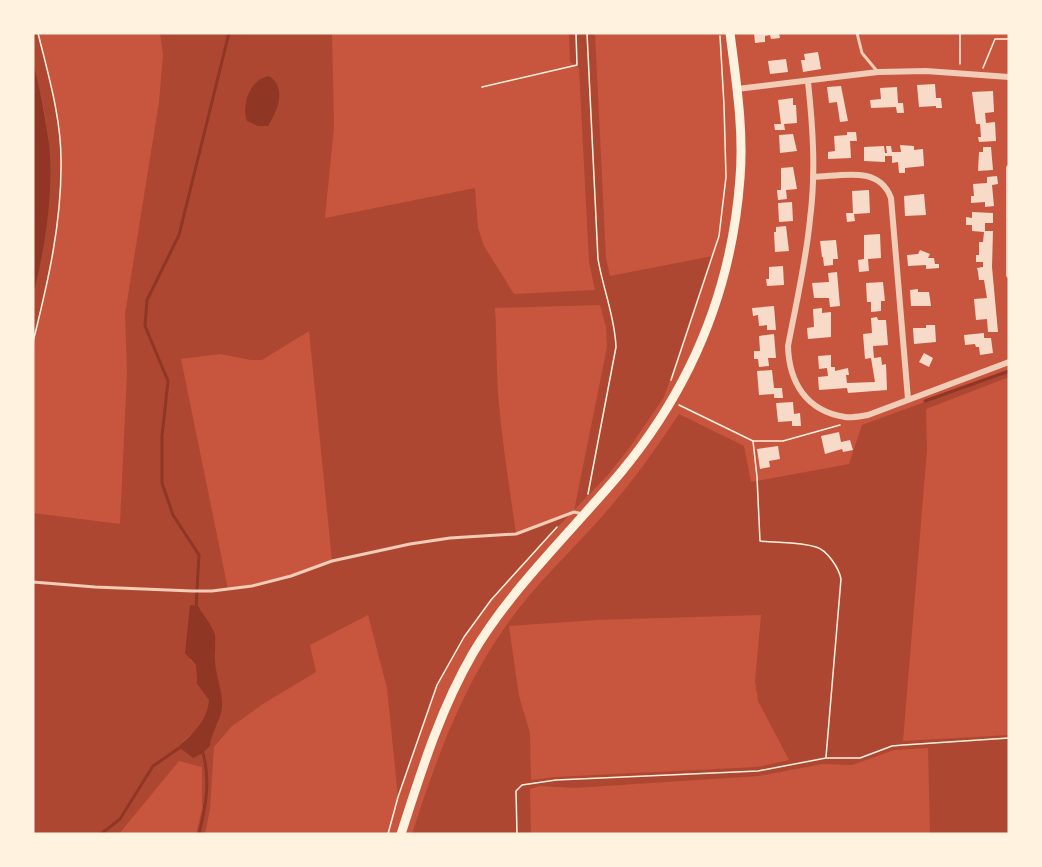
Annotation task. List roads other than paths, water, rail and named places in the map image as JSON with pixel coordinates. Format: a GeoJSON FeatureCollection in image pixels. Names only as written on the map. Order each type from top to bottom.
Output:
{"type":"FeatureCollection","features":[{"type":"Feature","properties":{"kind":"main road"},"geometry":{"type":"LineString","coordinates":[[401,834],[436,731],[453,690],[474,652],[498,617],[622,471],[672,402],[705,336],[733,237],[740,176],[737,89],[730,33]]}},
{"type":"Feature","properties":{"kind":"street"},"geometry":{"type":"LineString","coordinates":[[737,89],[878,72],[926,71],[1009,77]]}},
{"type":"Feature","properties":{"kind":"street"},"geometry":{"type":"LineString","coordinates":[[808,82],[813,130],[813,177],[810,219],[788,346],[788,365],[795,383],[805,396],[823,409],[846,417],[868,415],[1009,362]]}},
{"type":"Feature","properties":{"kind":"street"},"geometry":{"type":"LineString","coordinates":[[1009,168],[1009,275]]}},
{"type":"Feature","properties":{"kind":"street"},"geometry":{"type":"LineString","coordinates":[[813,177],[866,175],[881,181],[888,190],[891,198],[908,399]]}},
{"type":"Feature","properties":{"kind":"lane"},"geometry":{"type":"LineString","coordinates":[[857,33],[862,53],[878,72]]}},
{"type":"Feature","properties":{"kind":"lane"},"geometry":{"type":"LineString","coordinates":[[33,582],[95,587],[212,591],[252,586],[291,576],[332,561],[410,544],[450,538],[516,534],[574,512],[585,514]]}},
{"type":"Feature","properties":{"kind":"waterway"},"geometry":{"type":"LineString","coordinates":[[196,608],[199,555],[173,515],[162,483],[162,436],[168,381],[145,326],[147,300],[179,235],[229,33]]}},
{"type":"Feature","properties":{"kind":"waterway"},"geometry":{"type":"LineString","coordinates":[[925,401],[1009,371]]}},
{"type":"Feature","properties":{"kind":"waterway"},"geometry":{"type":"LineString","coordinates":[[101,834],[120,819],[153,766],[182,746]]}},
{"type":"Feature","properties":{"kind":"waterway"},"geometry":{"type":"LineString","coordinates":[[199,834],[206,792],[205,760],[202,750]]}}]}
